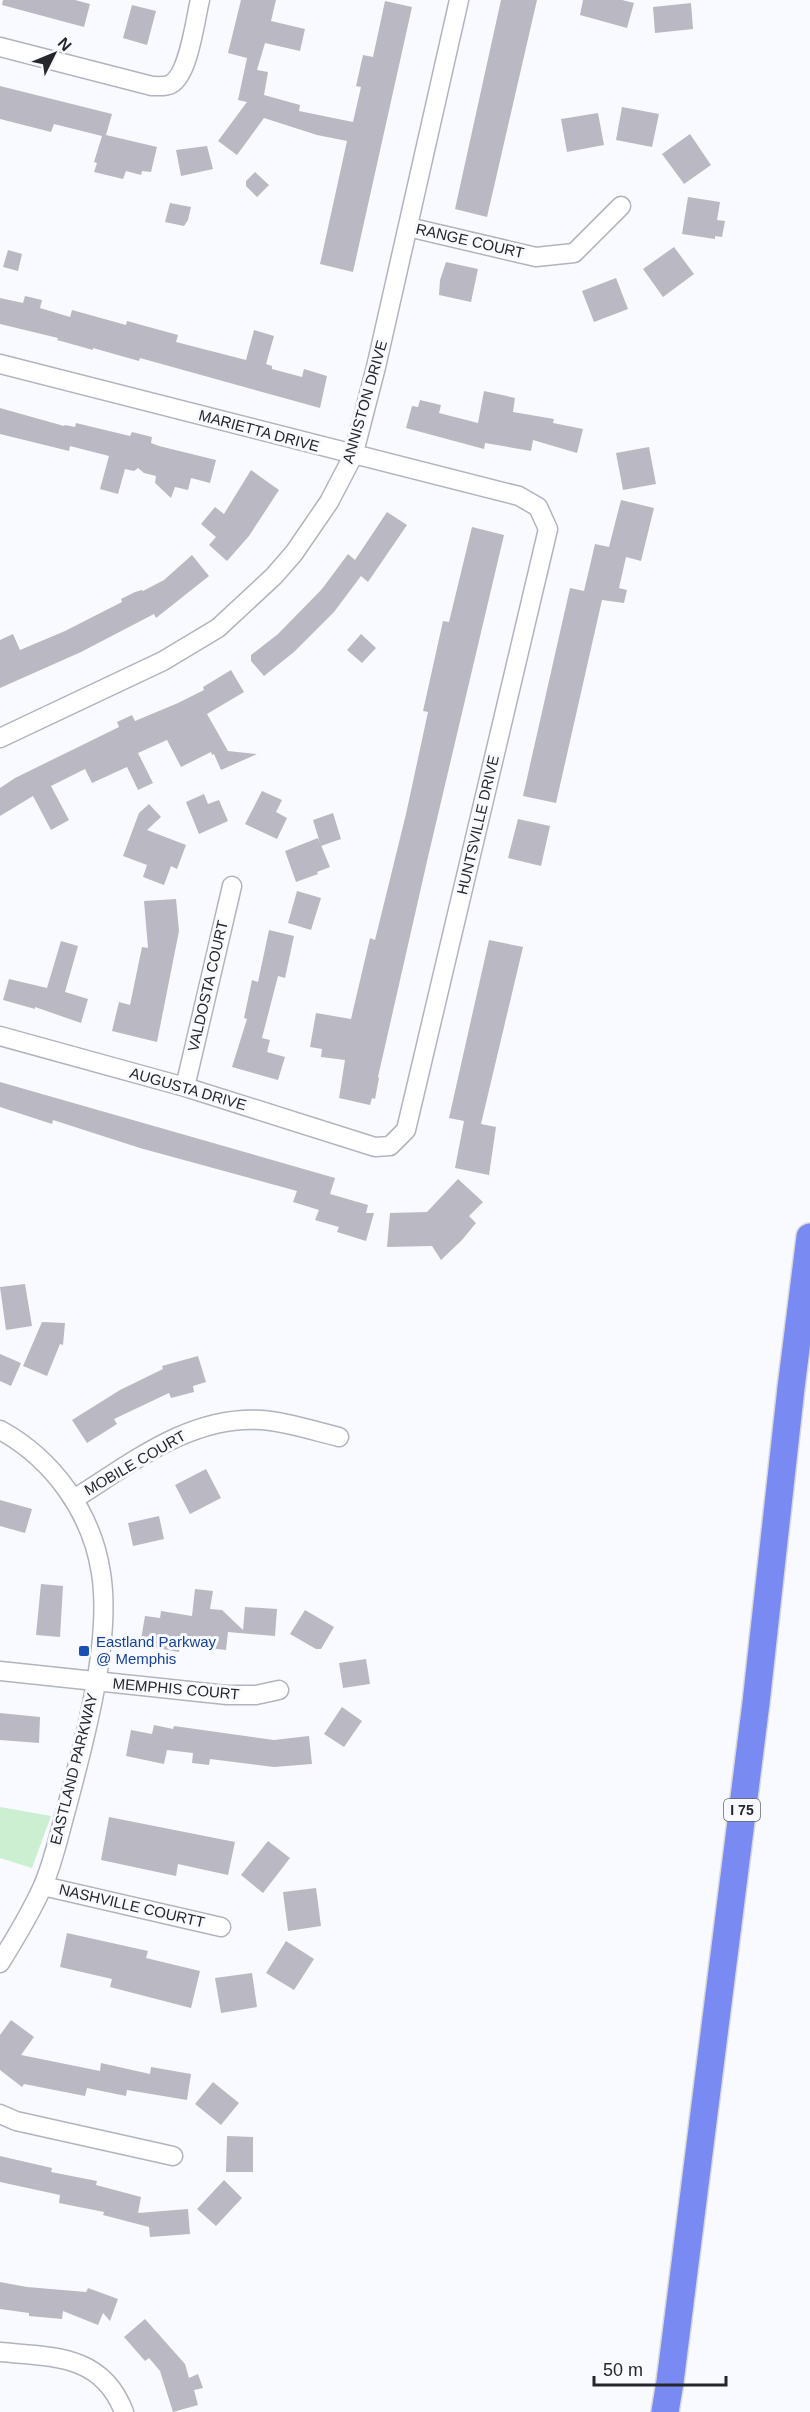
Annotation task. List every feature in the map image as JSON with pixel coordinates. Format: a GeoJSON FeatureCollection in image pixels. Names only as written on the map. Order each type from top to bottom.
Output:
{"type":"FeatureCollection","features":[{"type":"Feature","properties":{"kind":"highway","name":"I 75"},"geometry":{"type":"LineString","coordinates":[[665,2412],[756,1703],[810,1237]]}},
{"type":"Feature","properties":{"kind":"street"},"geometry":{"type":"LineString","coordinates":[[0,47],[152,86],[167,85],[178,77],[184,67],[200,0]]}},
{"type":"Feature","properties":{"kind":"street","name":"ANNISTON DRIVE"},"geometry":{"type":"LineString","coordinates":[[0,738],[163,661],[218,628],[274,576],[294,553],[329,502],[353,456],[376,367],[459,0]]}},
{"type":"Feature","properties":{"kind":"street","name":"RANGE COURT"},"geometry":{"type":"LineString","coordinates":[[408,227],[536,257],[574,253],[621,206]]}},
{"type":"Feature","properties":{"kind":"street","name":"MARIETTA DRIVE"},"geometry":{"type":"LineString","coordinates":[[0,364],[353,456],[519,496]]}},
{"type":"Feature","properties":{"kind":"street","name":"HUNTSVILLE DRIVE"},"geometry":{"type":"LineString","coordinates":[[375,1147],[390,1146],[406,1130],[548,529],[538,507],[519,496]]}},
{"type":"Feature","properties":{"kind":"street","name":"VALDOSTA COURT"},"geometry":{"type":"LineString","coordinates":[[184,1087],[232,886]]}},
{"type":"Feature","properties":{"kind":"street","name":"AUGUSTA DRIVE"},"geometry":{"type":"LineString","coordinates":[[0,1036],[184,1087],[375,1147]]}},
{"type":"Feature","properties":{"kind":"street","name":"MOBILE COURT"},"geometry":{"type":"LineString","coordinates":[[74,1499],[165,1442],[198,1427],[231,1420],[262,1420],[294,1425],[339,1437]]}},
{"type":"Feature","properties":{"kind":"street","name":"EASTLAND PARKWAY"},"geometry":{"type":"LineString","coordinates":[[0,1430],[34,1453],[53,1472],[74,1499],[95,1547],[104,1603],[96,1682],[73,1782],[43,1886],[2,1957]]}},
{"type":"Feature","properties":{"kind":"street","name":"MEMPHIS COURT"},"geometry":{"type":"LineString","coordinates":[[0,1671],[227,1695],[256,1695],[279,1690]]}},
{"type":"Feature","properties":{"kind":"street","name":"NASHVILLE COURTT"},"geometry":{"type":"LineString","coordinates":[[43,1886],[221,1927]]}},
{"type":"Feature","properties":{"kind":"street"},"geometry":{"type":"LineString","coordinates":[[0,2114],[16,2121],[172,2156]]}},
{"type":"Feature","properties":{"kind":"street"},"geometry":{"type":"LineString","coordinates":[[0,2352],[74,2361],[84,2365],[94,2370],[107,2383],[124,2412]]}},
{"type":"Feature","properties":{"kind":"green space"},"geometry":{"type":"Polygon","coordinates":[[[0,1807],[51,1816],[32,1868],[0,1858],[0,1807]]]}},
{"type":"Feature","properties":{"kind":"building"},"geometry":{"type":"Polygon","coordinates":[[[3,0],[75,0],[90,4],[84,27],[2,5],[3,0]]]}},
{"type":"Feature","properties":{"kind":"building"},"geometry":{"type":"Polygon","coordinates":[[[241,0],[276,0],[271,21],[305,29],[300,51],[265,43],[257,70],[268,72],[264,95],[300,105],[299,111],[353,122],[361,87],[356,86],[363,55],[373,57],[385,1],[412,7],[353,272],[320,264],[347,141],[317,135],[264,118],[237,155],[218,141],[247,102],[238,100],[247,58],[228,53],[241,0]]]}},
{"type":"Feature","properties":{"kind":"building"},"geometry":{"type":"Polygon","coordinates":[[[501,0],[537,0],[487,217],[455,209],[501,0]]]}},
{"type":"Feature","properties":{"kind":"building"},"geometry":{"type":"Polygon","coordinates":[[[583,0],[622,0],[634,3],[627,28],[580,15],[583,0]]]}},
{"type":"Feature","properties":{"kind":"building"},"geometry":{"type":"Polygon","coordinates":[[[691,3],[693,29],[655,33],[653,7],[691,3]]]}},
{"type":"Feature","properties":{"kind":"building"},"geometry":{"type":"Polygon","coordinates":[[[132,5],[156,11],[147,45],[123,38],[132,5]]]}},
{"type":"Feature","properties":{"kind":"building"},"geometry":{"type":"Polygon","coordinates":[[[0,86],[112,114],[106,135],[157,147],[151,172],[142,171],[141,175],[126,171],[123,179],[94,172],[97,163],[94,162],[102,136],[54,124],[51,132],[0,119],[0,86]]]}},
{"type":"Feature","properties":{"kind":"building"},"geometry":{"type":"Polygon","coordinates":[[[622,107],[659,114],[652,147],[616,140],[622,107]]]}},
{"type":"Feature","properties":{"kind":"building"},"geometry":{"type":"Polygon","coordinates":[[[598,113],[604,145],[567,152],[561,119],[598,113]]]}},
{"type":"Feature","properties":{"kind":"building"},"geometry":{"type":"Polygon","coordinates":[[[690,134],[711,165],[684,184],[662,154],[690,134]]]}},
{"type":"Feature","properties":{"kind":"building"},"geometry":{"type":"Polygon","coordinates":[[[207,146],[213,169],[181,176],[176,150],[207,146]]]}},
{"type":"Feature","properties":{"kind":"building"},"geometry":{"type":"Polygon","coordinates":[[[255,172],[269,185],[257,197],[246,186],[246,181],[255,172]]]}},
{"type":"Feature","properties":{"kind":"building"},"geometry":{"type":"Polygon","coordinates":[[[688,197],[720,202],[717,220],[725,221],[722,237],[715,236],[715,239],[682,234],[688,197]]]}},
{"type":"Feature","properties":{"kind":"building"},"geometry":{"type":"Polygon","coordinates":[[[170,203],[191,207],[184,226],[165,222],[170,203]]]}},
{"type":"Feature","properties":{"kind":"building"},"geometry":{"type":"Polygon","coordinates":[[[674,247],[694,274],[663,297],[643,269],[674,247]]]}},
{"type":"Feature","properties":{"kind":"building"},"geometry":{"type":"Polygon","coordinates":[[[8,250],[22,254],[18,271],[3,267],[8,250]]]}},
{"type":"Feature","properties":{"kind":"building"},"geometry":{"type":"Polygon","coordinates":[[[446,262],[478,269],[471,302],[439,295],[440,280],[446,262]]]}},
{"type":"Feature","properties":{"kind":"building"},"geometry":{"type":"Polygon","coordinates":[[[616,278],[628,309],[594,322],[582,291],[616,278]]]}},
{"type":"Feature","properties":{"kind":"building"},"geometry":{"type":"Polygon","coordinates":[[[25,296],[42,300],[40,308],[70,317],[72,310],[126,325],[127,321],[178,335],[176,342],[246,360],[254,330],[274,336],[266,364],[272,366],[272,369],[302,377],[304,369],[327,376],[320,408],[140,358],[139,361],[93,348],[93,350],[57,340],[58,338],[0,324],[0,298],[23,303],[25,296]]]}},
{"type":"Feature","properties":{"kind":"building"},"geometry":{"type":"Polygon","coordinates":[[[484,391],[515,398],[513,412],[554,419],[553,423],[583,429],[577,453],[533,440],[531,451],[485,443],[484,449],[406,428],[412,406],[418,407],[420,400],[441,405],[439,413],[478,423],[484,391]]]}},
{"type":"Feature","properties":{"kind":"building"},"geometry":{"type":"Polygon","coordinates":[[[0,408],[64,426],[75,427],[76,423],[130,436],[132,432],[152,437],[151,443],[159,446],[216,460],[210,483],[191,478],[188,490],[175,487],[171,498],[155,483],[156,476],[144,473],[138,468],[134,471],[125,469],[118,494],[100,489],[109,456],[70,446],[69,451],[0,434],[0,408]]]}},
{"type":"Feature","properties":{"kind":"building"},"geometry":{"type":"Polygon","coordinates":[[[649,447],[656,484],[623,490],[616,453],[649,447]]]}},
{"type":"Feature","properties":{"kind":"building"},"geometry":{"type":"Polygon","coordinates":[[[251,470],[279,490],[249,536],[227,561],[209,545],[216,537],[201,524],[215,507],[224,514],[251,470]]]}},
{"type":"Feature","properties":{"kind":"building"},"geometry":{"type":"Polygon","coordinates":[[[621,500],[654,508],[641,561],[626,557],[619,588],[627,590],[624,603],[602,600],[556,803],[523,796],[570,588],[584,591],[595,544],[609,547],[621,500]]]}},
{"type":"Feature","properties":{"kind":"building"},"geometry":{"type":"Polygon","coordinates":[[[387,512],[407,525],[368,582],[361,576],[334,612],[294,652],[264,676],[251,661],[251,655],[278,634],[322,589],[348,554],[355,560],[387,512]]]}},
{"type":"Feature","properties":{"kind":"building"},"geometry":{"type":"Polygon","coordinates":[[[472,527],[504,535],[428,857],[375,1099],[372,1098],[370,1105],[339,1098],[345,1060],[321,1057],[322,1049],[310,1047],[316,1013],[351,1019],[370,938],[375,940],[406,814],[428,712],[423,711],[443,621],[449,622],[472,527]]]}},
{"type":"Feature","properties":{"kind":"building"},"geometry":{"type":"Polygon","coordinates":[[[192,555],[209,576],[156,618],[154,614],[81,652],[0,688],[0,640],[13,634],[20,650],[65,631],[122,602],[121,599],[164,580],[192,555]]]}},
{"type":"Feature","properties":{"kind":"building"},"geometry":{"type":"Polygon","coordinates":[[[361,634],[376,648],[362,663],[347,650],[361,634]]]}},
{"type":"Feature","properties":{"kind":"building"},"geometry":{"type":"Polygon","coordinates":[[[231,670],[244,692],[207,714],[228,751],[257,754],[221,770],[211,752],[181,767],[167,740],[138,753],[153,783],[138,790],[127,767],[92,783],[85,769],[51,786],[69,820],[51,830],[33,796],[0,816],[0,788],[15,778],[119,727],[117,722],[132,715],[135,721],[204,690],[203,687],[231,670]]]}},
{"type":"Feature","properties":{"kind":"building"},"geometry":{"type":"Polygon","coordinates":[[[262,791],[282,800],[276,812],[287,818],[277,839],[245,824],[262,791]]]}},
{"type":"Feature","properties":{"kind":"building"},"geometry":{"type":"Polygon","coordinates":[[[204,794],[208,804],[219,800],[228,821],[199,834],[186,802],[204,794]]]}},
{"type":"Feature","properties":{"kind":"building"},"geometry":{"type":"Polygon","coordinates":[[[149,804],[161,817],[147,830],[186,845],[177,869],[171,866],[164,885],[143,877],[147,865],[123,856],[139,813],[149,804]]]}},
{"type":"Feature","properties":{"kind":"building"},"geometry":{"type":"Polygon","coordinates":[[[333,813],[341,839],[321,846],[313,820],[333,813]]]}},
{"type":"Feature","properties":{"kind":"building"},"geometry":{"type":"Polygon","coordinates":[[[518,819],[550,826],[541,866],[508,858],[518,819]]]}},
{"type":"Feature","properties":{"kind":"building"},"geometry":{"type":"Polygon","coordinates":[[[318,838],[330,867],[296,882],[285,851],[318,838]]]}},
{"type":"Feature","properties":{"kind":"building"},"geometry":{"type":"Polygon","coordinates":[[[297,891],[321,898],[311,930],[288,923],[297,891]]]}},
{"type":"Feature","properties":{"kind":"building"},"geometry":{"type":"Polygon","coordinates":[[[176,899],[179,931],[157,1042],[112,1031],[119,1002],[130,1005],[142,947],[148,948],[144,901],[176,899]]]}},
{"type":"Feature","properties":{"kind":"building"},"geometry":{"type":"Polygon","coordinates":[[[269,930],[294,936],[285,978],[278,976],[262,1038],[270,1040],[267,1052],[285,1057],[278,1080],[232,1067],[247,1019],[244,1018],[252,980],[258,982],[269,930]]]}},
{"type":"Feature","properties":{"kind":"building"},"geometry":{"type":"Polygon","coordinates":[[[489,940],[523,947],[481,1124],[496,1127],[489,1175],[455,1168],[464,1121],[449,1118],[489,940]]]}},
{"type":"Feature","properties":{"kind":"building"},"geometry":{"type":"Polygon","coordinates":[[[61,941],[78,946],[65,992],[88,999],[81,1023],[35,1007],[35,1009],[3,1000],[9,979],[47,988],[61,941]]]}},
{"type":"Feature","properties":{"kind":"building"},"geometry":{"type":"Polygon","coordinates":[[[0,1082],[335,1178],[330,1194],[368,1205],[366,1213],[374,1213],[366,1241],[337,1232],[339,1227],[315,1220],[319,1210],[293,1202],[297,1191],[140,1148],[53,1120],[52,1124],[0,1107],[0,1082]]]}},
{"type":"Feature","properties":{"kind":"building"},"geometry":{"type":"Polygon","coordinates":[[[458,1179],[483,1202],[469,1216],[476,1223],[462,1240],[441,1260],[432,1246],[387,1247],[390,1213],[427,1212],[458,1179]]]}},
{"type":"Feature","properties":{"kind":"building"},"geometry":{"type":"Polygon","coordinates":[[[25,1284],[32,1326],[6,1330],[0,1287],[25,1284]]]}},
{"type":"Feature","properties":{"kind":"building"},"geometry":{"type":"Polygon","coordinates":[[[42,1322],[65,1323],[63,1345],[60,1344],[47,1376],[23,1366],[42,1322]]]}},
{"type":"Feature","properties":{"kind":"building"},"geometry":{"type":"Polygon","coordinates":[[[0,1354],[21,1363],[11,1386],[0,1381],[0,1354]]]}},
{"type":"Feature","properties":{"kind":"building"},"geometry":{"type":"Polygon","coordinates":[[[198,1356],[206,1382],[193,1386],[194,1392],[171,1398],[169,1393],[114,1419],[117,1424],[87,1443],[72,1420],[120,1390],[163,1369],[162,1366],[198,1356]]]}},
{"type":"Feature","properties":{"kind":"building"},"geometry":{"type":"Polygon","coordinates":[[[206,1469],[221,1498],[190,1514],[175,1485],[206,1469]]]}},
{"type":"Feature","properties":{"kind":"building"},"geometry":{"type":"Polygon","coordinates":[[[0,1500],[32,1509],[25,1533],[0,1526],[0,1500]]]}},
{"type":"Feature","properties":{"kind":"building"},"geometry":{"type":"Polygon","coordinates":[[[159,1516],[164,1539],[133,1546],[128,1523],[159,1516]]]}},
{"type":"Feature","properties":{"kind":"building"},"geometry":{"type":"Polygon","coordinates":[[[41,1584],[63,1586],[60,1637],[36,1635],[41,1584]]]}},
{"type":"Feature","properties":{"kind":"building"},"geometry":{"type":"Polygon","coordinates":[[[195,1589],[213,1591],[210,1609],[222,1610],[243,1630],[245,1607],[277,1609],[275,1636],[228,1632],[226,1650],[180,1645],[179,1652],[140,1645],[145,1616],[160,1618],[161,1611],[192,1616],[195,1589]]]}},
{"type":"Feature","properties":{"kind":"building"},"geometry":{"type":"Polygon","coordinates":[[[305,1610],[334,1627],[321,1649],[316,1649],[290,1634],[305,1610]]]}},
{"type":"Feature","properties":{"kind":"building"},"geometry":{"type":"Polygon","coordinates":[[[366,1659],[370,1684],[343,1688],[339,1663],[366,1659]]]}},
{"type":"Feature","properties":{"kind":"building"},"geometry":{"type":"Polygon","coordinates":[[[342,1707],[362,1721],[344,1747],[324,1734],[342,1707]]]}},
{"type":"Feature","properties":{"kind":"building"},"geometry":{"type":"Polygon","coordinates":[[[0,1713],[40,1717],[39,1743],[0,1740],[0,1713]]]}},
{"type":"Feature","properties":{"kind":"building"},"geometry":{"type":"Polygon","coordinates":[[[154,1725],[274,1740],[309,1736],[312,1764],[274,1767],[210,1759],[209,1765],[192,1763],[193,1753],[167,1750],[164,1764],[126,1756],[131,1730],[152,1734],[154,1725]]]}},
{"type":"Feature","properties":{"kind":"building"},"geometry":{"type":"Polygon","coordinates":[[[109,1817],[235,1842],[228,1875],[178,1864],[176,1876],[101,1860],[109,1817]]]}},
{"type":"Feature","properties":{"kind":"building"},"geometry":{"type":"Polygon","coordinates":[[[268,1841],[290,1858],[263,1893],[241,1875],[268,1841]]]}},
{"type":"Feature","properties":{"kind":"building"},"geometry":{"type":"Polygon","coordinates":[[[316,1888],[321,1926],[288,1931],[283,1892],[316,1888]]]}},
{"type":"Feature","properties":{"kind":"building"},"geometry":{"type":"Polygon","coordinates":[[[67,1933],[148,1951],[146,1958],[200,1971],[191,2008],[110,1987],[112,1979],[60,1967],[67,1933]]]}},
{"type":"Feature","properties":{"kind":"building"},"geometry":{"type":"Polygon","coordinates":[[[286,1941],[314,1959],[294,1990],[266,1973],[286,1941]]]}},
{"type":"Feature","properties":{"kind":"building"},"geometry":{"type":"Polygon","coordinates":[[[252,1973],[257,2007],[221,2013],[215,1978],[252,1973]]]}},
{"type":"Feature","properties":{"kind":"building"},"geometry":{"type":"Polygon","coordinates":[[[11,2020],[34,2037],[21,2055],[100,2071],[101,2063],[150,2074],[151,2067],[191,2074],[187,2100],[127,2090],[126,2096],[87,2088],[85,2096],[24,2084],[22,2087],[0,2070],[0,2035],[11,2020]]]}},
{"type":"Feature","properties":{"kind":"building"},"geometry":{"type":"Polygon","coordinates":[[[213,2082],[239,2103],[221,2125],[195,2104],[213,2082]]]}},
{"type":"Feature","properties":{"kind":"building"},"geometry":{"type":"Polygon","coordinates":[[[227,2136],[253,2137],[253,2172],[226,2172],[227,2136]]]}},
{"type":"Feature","properties":{"kind":"building"},"geometry":{"type":"Polygon","coordinates":[[[0,2156],[52,2168],[51,2172],[97,2181],[96,2185],[141,2197],[138,2213],[188,2209],[190,2234],[150,2237],[149,2227],[103,2215],[104,2212],[59,2203],[60,2195],[0,2182],[0,2156]]]}},
{"type":"Feature","properties":{"kind":"building"},"geometry":{"type":"Polygon","coordinates":[[[224,2180],[242,2198],[216,2226],[197,2209],[224,2180]]]}},
{"type":"Feature","properties":{"kind":"building"},"geometry":{"type":"Polygon","coordinates":[[[0,2282],[27,2287],[86,2292],[88,2288],[118,2299],[110,2321],[103,2313],[98,2325],[63,2311],[62,2319],[29,2316],[29,2313],[0,2309],[0,2282]]]}},
{"type":"Feature","properties":{"kind":"building"},"geometry":{"type":"Polygon","coordinates":[[[145,2319],[185,2364],[189,2378],[198,2374],[203,2388],[194,2390],[198,2405],[173,2412],[160,2371],[149,2358],[145,2361],[124,2337],[145,2319]]]}},
{"type":"Feature","properties":{"kind":"place","name":"Eastland Parkway @ Memphis"},"geometry":{"type":"Point","coordinates":[84,1651]}}]}
